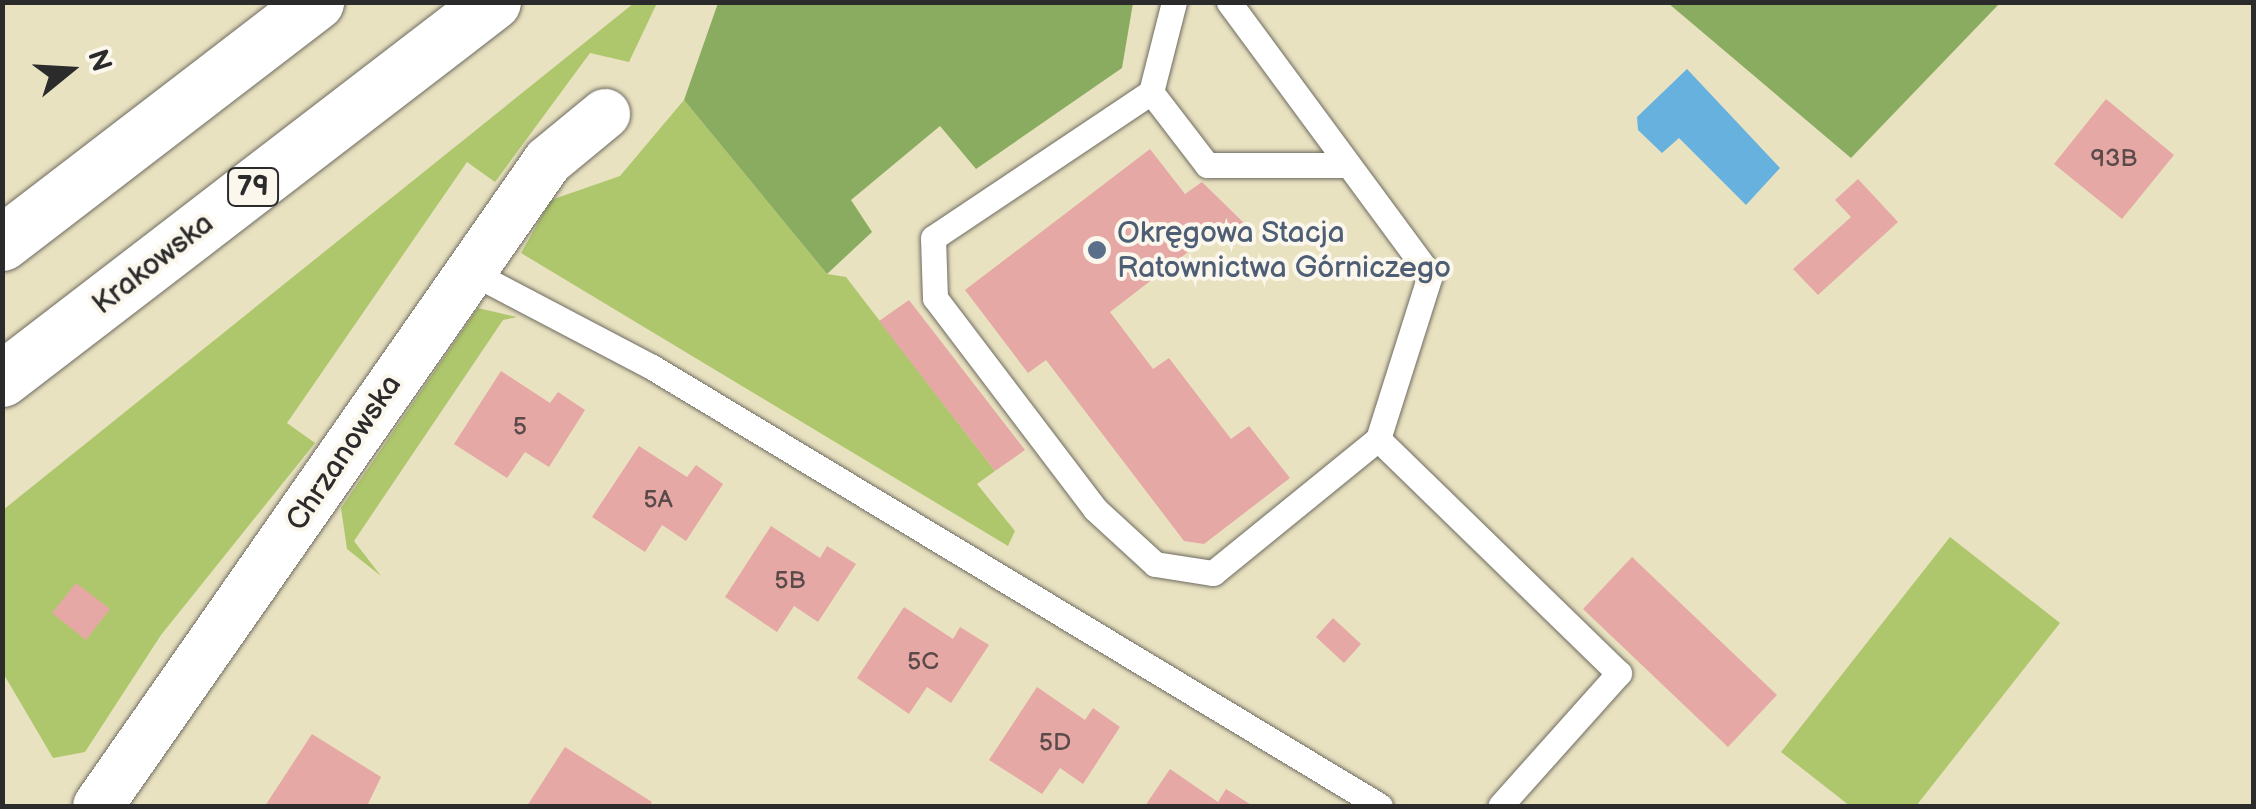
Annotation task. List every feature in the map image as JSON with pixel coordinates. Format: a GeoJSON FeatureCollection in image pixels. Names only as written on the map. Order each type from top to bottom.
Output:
{"type":"FeatureCollection","features":[{"type":"Feature","properties":{"kind":"main road"},"geometry":{"type":"LineString","coordinates":[[2,243],[316,2]]}},
{"type":"Feature","properties":{"kind":"main road","name":"Krakowska"},"geometry":{"type":"LineString","coordinates":[[2,379],[493,2]]}},
{"type":"Feature","properties":{"kind":"street","name":"Chrzanowska"},"geometry":{"type":"LineString","coordinates":[[98,806],[548,160],[605,114]]}},
{"type":"Feature","properties":{"kind":"lane"},"geometry":{"type":"LineString","coordinates":[[1174,2],[1151,92],[933,238],[935,298],[1095,508],[1155,564],[1214,573],[1378,439],[1430,274],[1228,2]]}},
{"type":"Feature","properties":{"kind":"lane"},"geometry":{"type":"LineString","coordinates":[[1151,92],[1207,165],[1346,165]]}},
{"type":"Feature","properties":{"kind":"lane"},"geometry":{"type":"LineString","coordinates":[[469,271],[652,367],[1380,806]]}},
{"type":"Feature","properties":{"kind":"lane"},"geometry":{"type":"LineString","coordinates":[[1378,439],[1618,672],[1500,806]]}},
{"type":"Feature","properties":{"kind":"green space"},"geometry":{"type":"Polygon","coordinates":[[[718,2],[1133,3],[1122,68],[976,169],[940,126],[851,200],[872,232],[827,274],[684,100],[718,2]]]}},
{"type":"Feature","properties":{"kind":"green space"},"geometry":{"type":"Polygon","coordinates":[[[634,3],[657,3],[629,62],[590,53],[495,182],[467,162],[287,423],[315,443],[161,635],[85,752],[53,758],[3,673],[3,510],[634,3]]]}},
{"type":"Feature","properties":{"kind":"green space"},"geometry":{"type":"Polygon","coordinates":[[[1668,3],[2000,3],[1851,158],[1668,3]]]}},
{"type":"Feature","properties":{"kind":"green space"},"geometry":{"type":"Polygon","coordinates":[[[684,100],[827,274],[846,277],[995,471],[977,484],[1015,531],[1008,546],[521,253],[551,200],[620,176],[684,100]]]}},
{"type":"Feature","properties":{"kind":"green space"},"geometry":{"type":"Polygon","coordinates":[[[478,308],[517,317],[503,320],[354,541],[381,576],[347,549],[341,508],[478,308]]]}},
{"type":"Feature","properties":{"kind":"green space"},"geometry":{"type":"Polygon","coordinates":[[[1950,537],[2060,623],[1916,806],[1850,806],[1781,752],[1950,537]]]}},
{"type":"Feature","properties":{"kind":"water"},"geometry":{"type":"Polygon","coordinates":[[[1687,69],[1780,168],[1746,205],[1679,138],[1662,153],[1638,130],[1637,117],[1687,69]]]}},
{"type":"Feature","properties":{"kind":"building"},"geometry":{"type":"Polygon","coordinates":[[[2106,99],[2174,155],[2122,219],[2054,164],[2106,99]]]}},
{"type":"Feature","properties":{"kind":"building"},"geometry":{"type":"Polygon","coordinates":[[[1150,149],[1185,194],[1202,182],[1246,225],[1222,244],[1214,232],[1110,312],[1153,369],[1169,358],[1231,439],[1249,426],[1290,478],[1204,544],[1184,541],[1046,360],[1028,373],[965,290],[1150,149]]]}},
{"type":"Feature","properties":{"kind":"building"},"geometry":{"type":"Polygon","coordinates":[[[1858,179],[1898,222],[1818,295],[1793,269],[1851,217],[1835,200],[1858,179]]]}},
{"type":"Feature","properties":{"kind":"building"},"geometry":{"type":"Polygon","coordinates":[[[909,300],[1025,450],[995,471],[879,321],[909,300]]]}},
{"type":"Feature","properties":{"kind":"building"},"geometry":{"type":"Polygon","coordinates":[[[501,371],[550,403],[558,392],[585,410],[549,467],[525,452],[507,478],[454,444],[501,371]]]}},
{"type":"Feature","properties":{"kind":"building"},"geometry":{"type":"Polygon","coordinates":[[[639,446],[687,477],[696,465],[723,484],[686,541],[662,525],[645,552],[592,517],[639,446]]]}},
{"type":"Feature","properties":{"kind":"building"},"geometry":{"type":"Polygon","coordinates":[[[771,526],[820,558],[827,546],[856,564],[818,622],[794,606],[777,632],[725,597],[771,526]]]}},
{"type":"Feature","properties":{"kind":"building"},"geometry":{"type":"Polygon","coordinates":[[[1632,557],[1777,695],[1728,747],[1583,609],[1632,557]]]}},
{"type":"Feature","properties":{"kind":"building"},"geometry":{"type":"Polygon","coordinates":[[[76,583],[110,609],[86,640],[52,613],[76,583]]]}},
{"type":"Feature","properties":{"kind":"building"},"geometry":{"type":"Polygon","coordinates":[[[904,607],[953,639],[960,627],[989,645],[951,703],[927,687],[909,714],[857,678],[904,607]]]}},
{"type":"Feature","properties":{"kind":"building"},"geometry":{"type":"Polygon","coordinates":[[[1333,618],[1361,644],[1344,663],[1316,637],[1333,618]]]}},
{"type":"Feature","properties":{"kind":"building"},"geometry":{"type":"Polygon","coordinates":[[[1037,687],[1085,720],[1093,708],[1120,727],[1083,784],[1060,768],[1042,794],[989,760],[1037,687]]]}},
{"type":"Feature","properties":{"kind":"building"},"geometry":{"type":"Polygon","coordinates":[[[312,734],[381,777],[367,806],[265,806],[312,734]]]}},
{"type":"Feature","properties":{"kind":"building"},"geometry":{"type":"Polygon","coordinates":[[[565,747],[652,802],[649,806],[527,806],[565,747]]]}},
{"type":"Feature","properties":{"kind":"building"},"geometry":{"type":"Polygon","coordinates":[[[1170,769],[1218,802],[1226,789],[1253,806],[1145,806],[1170,769]]]}},
{"type":"Feature","properties":{"kind":"place","name":"Okręgowa Stacja Ratownictwa Górniczego"},"geometry":{"type":"Point","coordinates":[1097,250]}}]}
